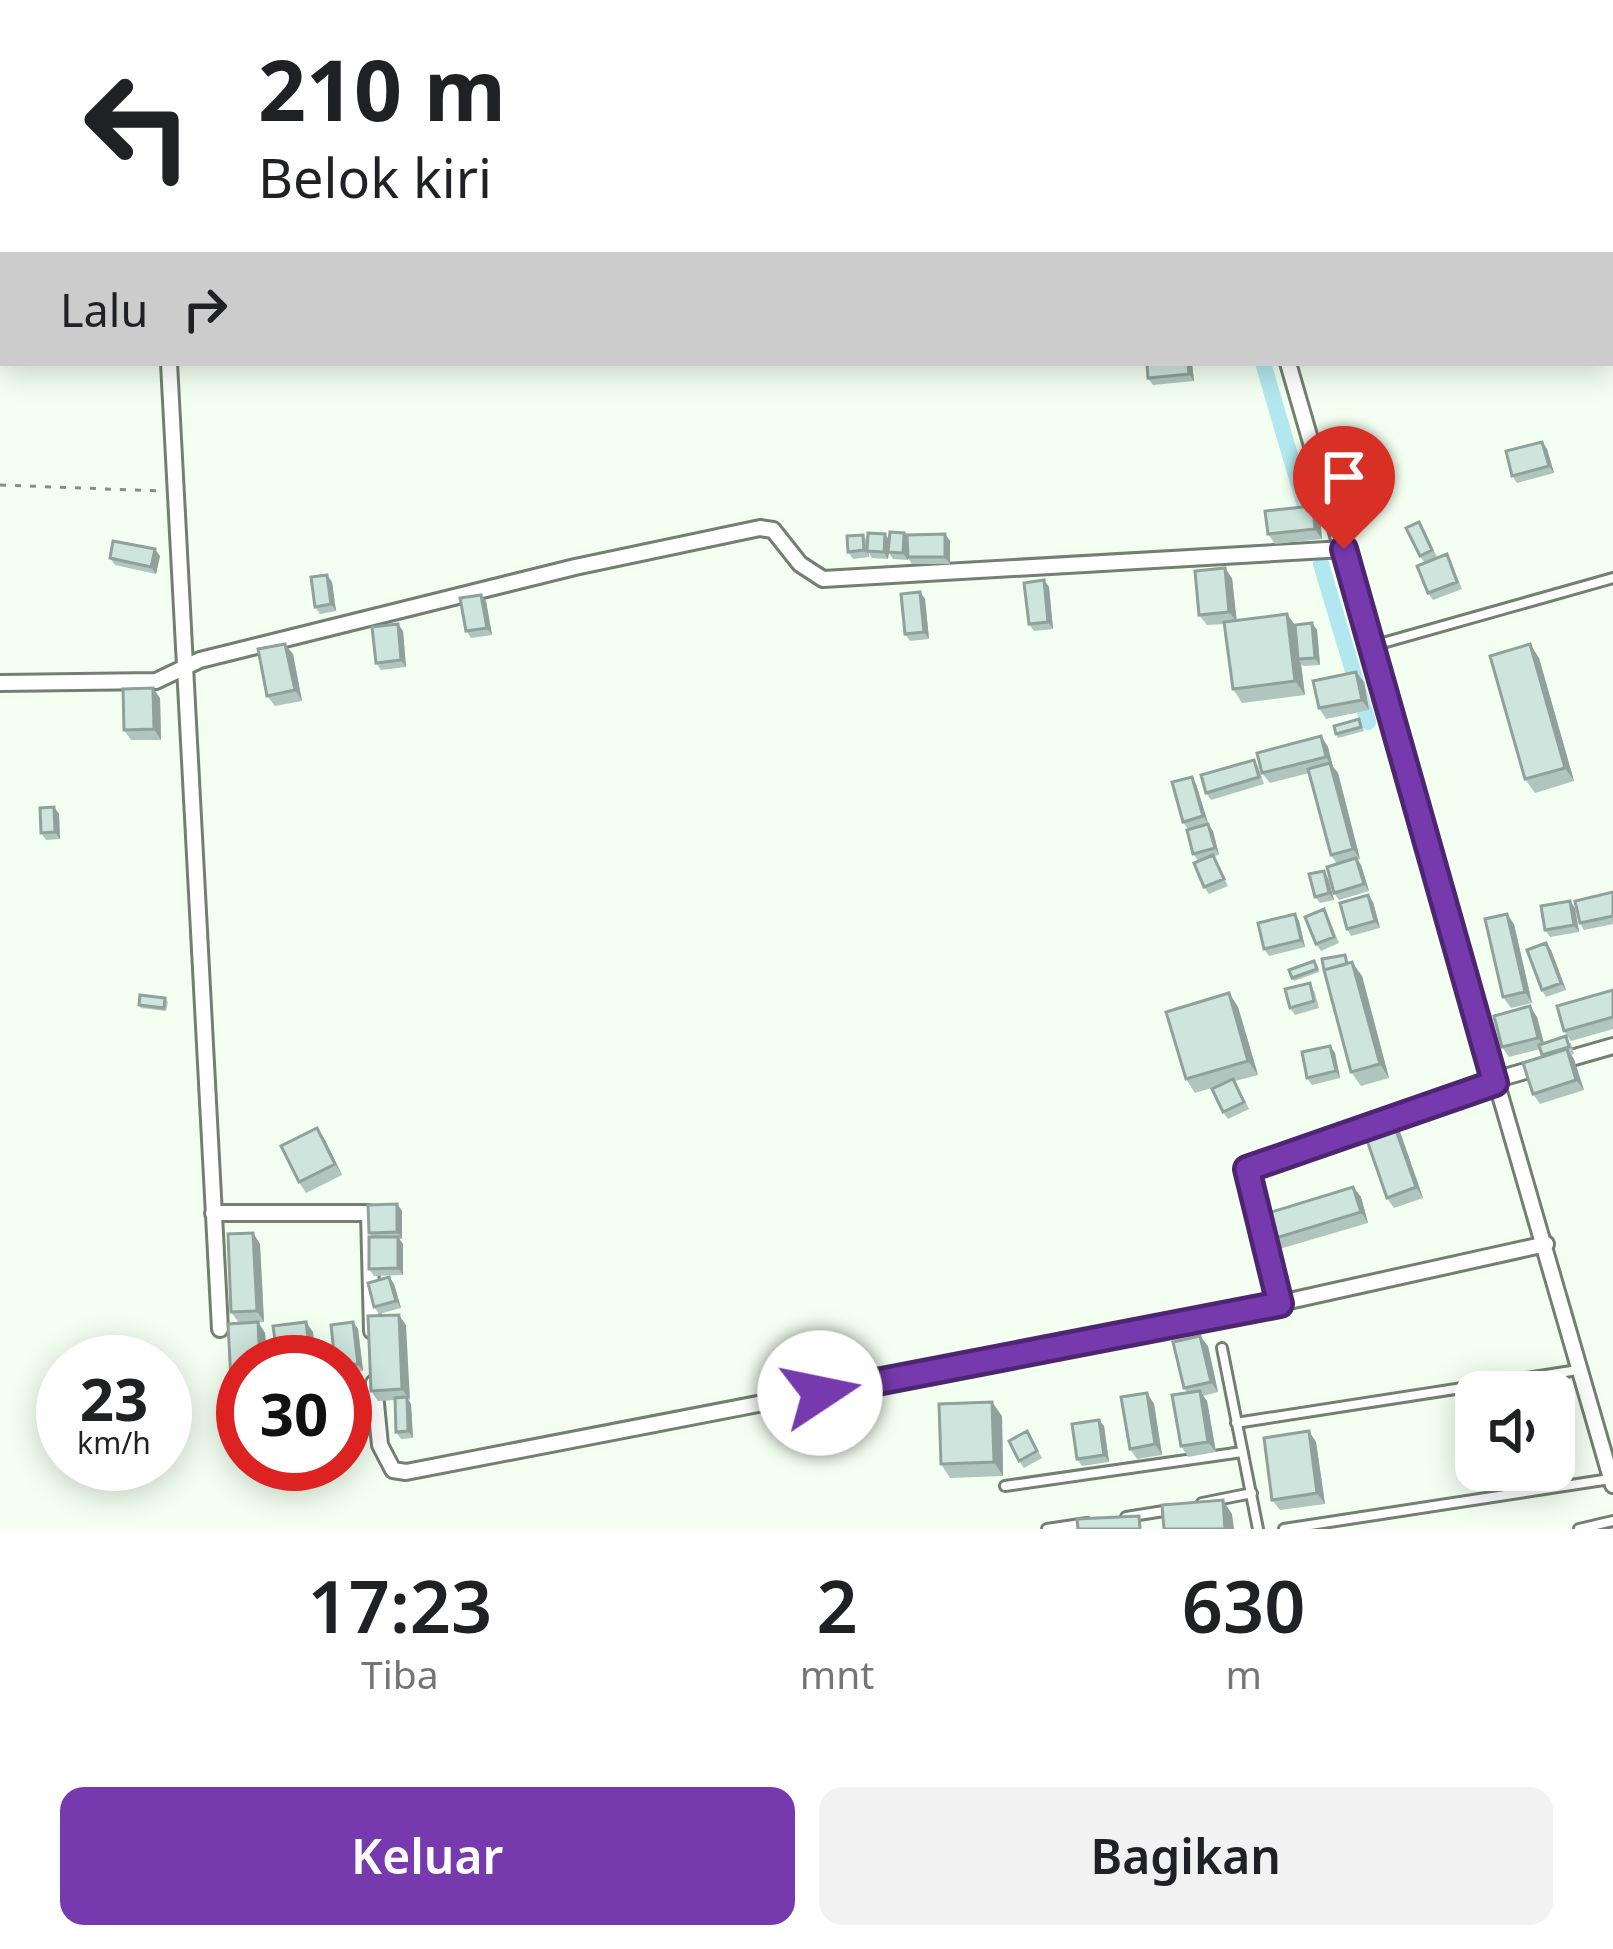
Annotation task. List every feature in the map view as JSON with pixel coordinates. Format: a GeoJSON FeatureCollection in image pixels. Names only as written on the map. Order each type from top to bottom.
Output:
{"type":"FeatureCollection","features":[{"type":"Feature","properties":{"kind":"street"},"geometry":{"type":"LineString","coordinates":[[169,366],[220,1329]]}},
{"type":"Feature","properties":{"kind":"street"},"geometry":{"type":"LineString","coordinates":[[1289,366],[1612,1482]]}},
{"type":"Feature","properties":{"kind":"street"},"geometry":{"type":"LineString","coordinates":[[0,683],[156,681],[183,665],[575,567],[760,528],[773,530],[800,564],[824,579],[1344,549]]}},
{"type":"Feature","properties":{"kind":"street"},"geometry":{"type":"LineString","coordinates":[[1495,1082],[1613,1046]]}},
{"type":"Feature","properties":{"kind":"street"},"geometry":{"type":"LineString","coordinates":[[213,1213],[369,1213],[373,1352]]}},
{"type":"Feature","properties":{"kind":"street"},"geometry":{"type":"LineString","coordinates":[[374,1371],[380,1445],[393,1470],[406,1472],[1280,1304],[1546,1244]]}},
{"type":"Feature","properties":{"kind":"lane"},"geometry":{"type":"LineString","coordinates":[[1371,646],[1613,578]]}},
{"type":"Feature","properties":{"kind":"lane"},"geometry":{"type":"LineString","coordinates":[[1280,1304],[1247,1169],[1495,1082]]}},
{"type":"Feature","properties":{"kind":"lane"},"geometry":{"type":"LineString","coordinates":[[1222,1348],[1258,1529]]}},
{"type":"Feature","properties":{"kind":"lane"},"geometry":{"type":"LineString","coordinates":[[1236,1423],[1581,1370]]}},
{"type":"Feature","properties":{"kind":"lane"},"geometry":{"type":"LineString","coordinates":[[1005,1486],[1242,1451]]}},
{"type":"Feature","properties":{"kind":"lane"},"geometry":{"type":"LineString","coordinates":[[1284,1529],[1612,1482]]}},
{"type":"Feature","properties":{"kind":"lane"},"geometry":{"type":"LineString","coordinates":[[1195,1504],[1252,1493]]}},
{"type":"Feature","properties":{"kind":"lane"},"geometry":{"type":"LineString","coordinates":[[1113,1519],[1176,1508]]}},
{"type":"Feature","properties":{"kind":"lane"},"geometry":{"type":"LineString","coordinates":[[1157,1512],[1160,1529]]}},
{"type":"Feature","properties":{"kind":"lane"},"geometry":{"type":"LineString","coordinates":[[1579,1529],[1613,1521]]}},
{"type":"Feature","properties":{"kind":"lane"},"geometry":{"type":"LineString","coordinates":[[1047,1529],[1091,1522]]}},
{"type":"Feature","properties":{"kind":"path"},"geometry":{"type":"LineString","coordinates":[[0,485],[174,491]]}},
{"type":"Feature","properties":{"kind":"building"},"geometry":{"type":"Polygon","coordinates":[[[1147,366],[1188,366],[1189,374],[1148,378],[1147,366]]]}},
{"type":"Feature","properties":{"kind":"building"},"geometry":{"type":"Polygon","coordinates":[[[1542,442],[1549,466],[1512,476],[1506,451],[1542,442]]]}},
{"type":"Feature","properties":{"kind":"building"},"geometry":{"type":"Polygon","coordinates":[[[1313,506],[1315,529],[1268,534],[1265,511],[1313,506]]]}},
{"type":"Feature","properties":{"kind":"building"},"geometry":{"type":"Polygon","coordinates":[[[1419,522],[1432,550],[1420,556],[1406,528],[1419,522]]]}},
{"type":"Feature","properties":{"kind":"building"},"geometry":{"type":"Polygon","coordinates":[[[890,532],[904,533],[903,553],[888,552],[890,532]]]}},
{"type":"Feature","properties":{"kind":"building"},"geometry":{"type":"Polygon","coordinates":[[[868,533],[885,534],[884,552],[867,551],[868,533]]]}},
{"type":"Feature","properties":{"kind":"building"},"geometry":{"type":"Polygon","coordinates":[[[945,534],[945,557],[908,557],[907,535],[945,534]]]}},
{"type":"Feature","properties":{"kind":"building"},"geometry":{"type":"Polygon","coordinates":[[[863,535],[864,550],[848,552],[847,536],[863,535]]]}},
{"type":"Feature","properties":{"kind":"building"},"geometry":{"type":"Polygon","coordinates":[[[113,541],[155,549],[151,567],[110,558],[113,541]]]}},
{"type":"Feature","properties":{"kind":"building"},"geometry":{"type":"Polygon","coordinates":[[[1447,554],[1457,582],[1428,593],[1417,566],[1447,554]]]}},
{"type":"Feature","properties":{"kind":"building"},"geometry":{"type":"Polygon","coordinates":[[[1225,568],[1229,612],[1199,615],[1195,571],[1225,568]]]}},
{"type":"Feature","properties":{"kind":"building"},"geometry":{"type":"Polygon","coordinates":[[[327,575],[331,604],[315,607],[311,577],[327,575]]]}},
{"type":"Feature","properties":{"kind":"building"},"geometry":{"type":"Polygon","coordinates":[[[1044,580],[1048,622],[1029,624],[1024,583],[1044,580]]]}},
{"type":"Feature","properties":{"kind":"building"},"geometry":{"type":"Polygon","coordinates":[[[920,592],[924,632],[905,634],[901,594],[920,592]]]}},
{"type":"Feature","properties":{"kind":"building"},"geometry":{"type":"Polygon","coordinates":[[[481,595],[487,628],[466,631],[460,598],[481,595]]]}},
{"type":"Feature","properties":{"kind":"building"},"geometry":{"type":"Polygon","coordinates":[[[1287,614],[1295,681],[1233,689],[1224,622],[1287,614]]]}},
{"type":"Feature","properties":{"kind":"building"},"geometry":{"type":"Polygon","coordinates":[[[1312,623],[1315,658],[1298,659],[1295,625],[1312,623]]]}},
{"type":"Feature","properties":{"kind":"building"},"geometry":{"type":"Polygon","coordinates":[[[398,624],[401,660],[376,663],[372,627],[398,624]]]}},
{"type":"Feature","properties":{"kind":"building"},"geometry":{"type":"Polygon","coordinates":[[[285,644],[295,690],[267,696],[258,649],[285,644]]]}},
{"type":"Feature","properties":{"kind":"building"},"geometry":{"type":"Polygon","coordinates":[[[1530,644],[1565,768],[1525,779],[1490,656],[1530,644]]]}},
{"type":"Feature","properties":{"kind":"building"},"geometry":{"type":"Polygon","coordinates":[[[1356,672],[1362,700],[1319,708],[1313,681],[1356,672]]]}},
{"type":"Feature","properties":{"kind":"building"},"geometry":{"type":"Polygon","coordinates":[[[153,688],[154,729],[124,730],[123,689],[153,688]]]}},
{"type":"Feature","properties":{"kind":"building"},"geometry":{"type":"Polygon","coordinates":[[[1359,719],[1361,727],[1336,734],[1334,726],[1359,719]]]}},
{"type":"Feature","properties":{"kind":"building"},"geometry":{"type":"Polygon","coordinates":[[[1321,736],[1326,757],[1262,773],[1257,753],[1321,736]]]}},
{"type":"Feature","properties":{"kind":"building"},"geometry":{"type":"Polygon","coordinates":[[[1254,760],[1259,777],[1206,793],[1201,775],[1254,760]]]}},
{"type":"Feature","properties":{"kind":"building"},"geometry":{"type":"Polygon","coordinates":[[[1330,763],[1353,849],[1331,855],[1308,769],[1330,763]]]}},
{"type":"Feature","properties":{"kind":"building"},"geometry":{"type":"Polygon","coordinates":[[[1192,777],[1203,816],[1183,822],[1172,782],[1192,777]]]}},
{"type":"Feature","properties":{"kind":"building"},"geometry":{"type":"Polygon","coordinates":[[[54,807],[55,832],[41,833],[40,808],[54,807]]]}},
{"type":"Feature","properties":{"kind":"building"},"geometry":{"type":"Polygon","coordinates":[[[1208,824],[1215,848],[1193,854],[1187,830],[1208,824]]]}},
{"type":"Feature","properties":{"kind":"building"},"geometry":{"type":"Polygon","coordinates":[[[1213,855],[1224,879],[1204,887],[1194,863],[1213,855]]]}},
{"type":"Feature","properties":{"kind":"building"},"geometry":{"type":"Polygon","coordinates":[[[1356,858],[1364,884],[1334,893],[1327,867],[1356,858]]]}},
{"type":"Feature","properties":{"kind":"building"},"geometry":{"type":"Polygon","coordinates":[[[1324,871],[1329,893],[1315,897],[1309,874],[1324,871]]]}},
{"type":"Feature","properties":{"kind":"building"},"geometry":{"type":"Polygon","coordinates":[[[1613,892],[1613,916],[1580,923],[1575,901],[1613,892]]]}},
{"type":"Feature","properties":{"kind":"building"},"geometry":{"type":"Polygon","coordinates":[[[1368,895],[1375,921],[1347,929],[1340,903],[1368,895]]]}},
{"type":"Feature","properties":{"kind":"building"},"geometry":{"type":"Polygon","coordinates":[[[1570,901],[1574,925],[1545,930],[1541,906],[1570,901]]]}},
{"type":"Feature","properties":{"kind":"building"},"geometry":{"type":"Polygon","coordinates":[[[1324,909],[1334,937],[1316,944],[1305,917],[1324,909]]]}},
{"type":"Feature","properties":{"kind":"building"},"geometry":{"type":"Polygon","coordinates":[[[1295,914],[1301,940],[1264,949],[1258,923],[1295,914]]]}},
{"type":"Feature","properties":{"kind":"building"},"geometry":{"type":"Polygon","coordinates":[[[1507,914],[1525,992],[1503,997],[1485,919],[1507,914]]]}},
{"type":"Feature","properties":{"kind":"building"},"geometry":{"type":"Polygon","coordinates":[[[1546,943],[1561,983],[1542,990],[1527,950],[1546,943]]]}},
{"type":"Feature","properties":{"kind":"building"},"geometry":{"type":"Polygon","coordinates":[[[1345,955],[1347,964],[1324,970],[1322,959],[1345,955]]]}},
{"type":"Feature","properties":{"kind":"building"},"geometry":{"type":"Polygon","coordinates":[[[1314,961],[1317,969],[1292,978],[1289,970],[1314,961]]]}},
{"type":"Feature","properties":{"kind":"building"},"geometry":{"type":"Polygon","coordinates":[[[1352,962],[1380,1064],[1351,1072],[1324,970],[1352,962]]]}},
{"type":"Feature","properties":{"kind":"building"},"geometry":{"type":"Polygon","coordinates":[[[1310,983],[1314,1001],[1290,1008],[1285,989],[1310,983]]]}},
{"type":"Feature","properties":{"kind":"building"},"geometry":{"type":"Polygon","coordinates":[[[1613,990],[1613,1017],[1564,1031],[1557,1006],[1613,990]]]}},
{"type":"Feature","properties":{"kind":"building"},"geometry":{"type":"Polygon","coordinates":[[[1229,993],[1248,1061],[1186,1079],[1166,1012],[1229,993]]]}},
{"type":"Feature","properties":{"kind":"building"},"geometry":{"type":"Polygon","coordinates":[[[140,995],[165,998],[164,1008],[139,1005],[140,995]]]}},
{"type":"Feature","properties":{"kind":"building"},"geometry":{"type":"Polygon","coordinates":[[[1530,1006],[1538,1038],[1502,1047],[1494,1016],[1530,1006]]]}},
{"type":"Feature","properties":{"kind":"building"},"geometry":{"type":"Polygon","coordinates":[[[1566,1036],[1569,1047],[1542,1055],[1539,1045],[1566,1036]]]}},
{"type":"Feature","properties":{"kind":"building"},"geometry":{"type":"Polygon","coordinates":[[[1330,1046],[1336,1071],[1307,1078],[1302,1052],[1330,1046]]]}},
{"type":"Feature","properties":{"kind":"building"},"geometry":{"type":"Polygon","coordinates":[[[1567,1049],[1576,1080],[1533,1094],[1523,1063],[1567,1049]]]}},
{"type":"Feature","properties":{"kind":"building"},"geometry":{"type":"Polygon","coordinates":[[[1233,1079],[1244,1102],[1223,1112],[1212,1089],[1233,1079]]]}},
{"type":"Feature","properties":{"kind":"building"},"geometry":{"type":"Polygon","coordinates":[[[1391,1116],[1416,1187],[1387,1198],[1362,1126],[1391,1116]]]}},
{"type":"Feature","properties":{"kind":"building"},"geometry":{"type":"Polygon","coordinates":[[[317,1128],[335,1164],[299,1182],[281,1146],[317,1128]]]}},
{"type":"Feature","properties":{"kind":"building"},"geometry":{"type":"Polygon","coordinates":[[[1353,1187],[1361,1212],[1269,1240],[1262,1215],[1353,1187]]]}},
{"type":"Feature","properties":{"kind":"building"},"geometry":{"type":"Polygon","coordinates":[[[397,1204],[397,1232],[369,1233],[368,1205],[397,1204]]]}},
{"type":"Feature","properties":{"kind":"building"},"geometry":{"type":"Polygon","coordinates":[[[253,1233],[257,1311],[231,1312],[228,1234],[253,1233]]]}},
{"type":"Feature","properties":{"kind":"building"},"geometry":{"type":"Polygon","coordinates":[[[369,1237],[398,1237],[398,1268],[369,1269],[369,1237]]]}},
{"type":"Feature","properties":{"kind":"building"},"geometry":{"type":"Polygon","coordinates":[[[389,1277],[396,1301],[374,1307],[368,1283],[389,1277]]]}},
{"type":"Feature","properties":{"kind":"building"},"geometry":{"type":"Polygon","coordinates":[[[399,1315],[402,1389],[372,1391],[368,1316],[399,1315]]]}},
{"type":"Feature","properties":{"kind":"building"},"geometry":{"type":"Polygon","coordinates":[[[258,1322],[259,1335],[229,1335],[228,1324],[258,1322]]]}},
{"type":"Feature","properties":{"kind":"building"},"geometry":{"type":"Polygon","coordinates":[[[306,1322],[308,1335],[274,1335],[273,1326],[306,1322]]]}},
{"type":"Feature","properties":{"kind":"building"},"geometry":{"type":"Polygon","coordinates":[[[353,1322],[355,1335],[332,1335],[331,1325],[353,1322]]]}},
{"type":"Feature","properties":{"kind":"building"},"geometry":{"type":"Polygon","coordinates":[[[1200,1336],[1211,1382],[1184,1388],[1173,1342],[1200,1336]]]}},
{"type":"Feature","properties":{"kind":"building"},"geometry":{"type":"Polygon","coordinates":[[[1200,1391],[1208,1442],[1181,1446],[1172,1395],[1200,1391]]]}},
{"type":"Feature","properties":{"kind":"building"},"geometry":{"type":"Polygon","coordinates":[[[1147,1393],[1155,1444],[1130,1449],[1121,1397],[1147,1393]]]}},
{"type":"Feature","properties":{"kind":"building"},"geometry":{"type":"Polygon","coordinates":[[[407,1397],[408,1431],[396,1432],[395,1398],[407,1397]]]}},
{"type":"Feature","properties":{"kind":"building"},"geometry":{"type":"Polygon","coordinates":[[[992,1402],[994,1462],[941,1464],[939,1404],[992,1402]]]}},
{"type":"Feature","properties":{"kind":"building"},"geometry":{"type":"Polygon","coordinates":[[[1099,1420],[1104,1455],[1077,1459],[1072,1424],[1099,1420]]]}},
{"type":"Feature","properties":{"kind":"building"},"geometry":{"type":"Polygon","coordinates":[[[1027,1431],[1037,1451],[1019,1461],[1009,1441],[1027,1431]]]}},
{"type":"Feature","properties":{"kind":"building"},"geometry":{"type":"Polygon","coordinates":[[[1309,1431],[1317,1493],[1272,1500],[1264,1438],[1309,1431]]]}},
{"type":"Feature","properties":{"kind":"building"},"geometry":{"type":"Polygon","coordinates":[[[1223,1500],[1225,1529],[1164,1529],[1162,1505],[1223,1500]]]}},
{"type":"Feature","properties":{"kind":"building"},"geometry":{"type":"Polygon","coordinates":[[[1139,1516],[1140,1529],[1078,1529],[1077,1519],[1139,1516]]]}},
{"type":"Feature","properties":{"kind":"waterway"},"geometry":{"type":"LineString","coordinates":[[1264,366],[1310,523]]}},
{"type":"Feature","properties":{"kind":"waterway"},"geometry":{"type":"LineString","coordinates":[[1321,564],[1368,722]]}},
{"type":"Feature","properties":{"kind":"route"},"geometry":{"type":"LineString","coordinates":[[820,1393],[1280,1304],[1247,1169],[1495,1083],[1344,549]]}}]}
